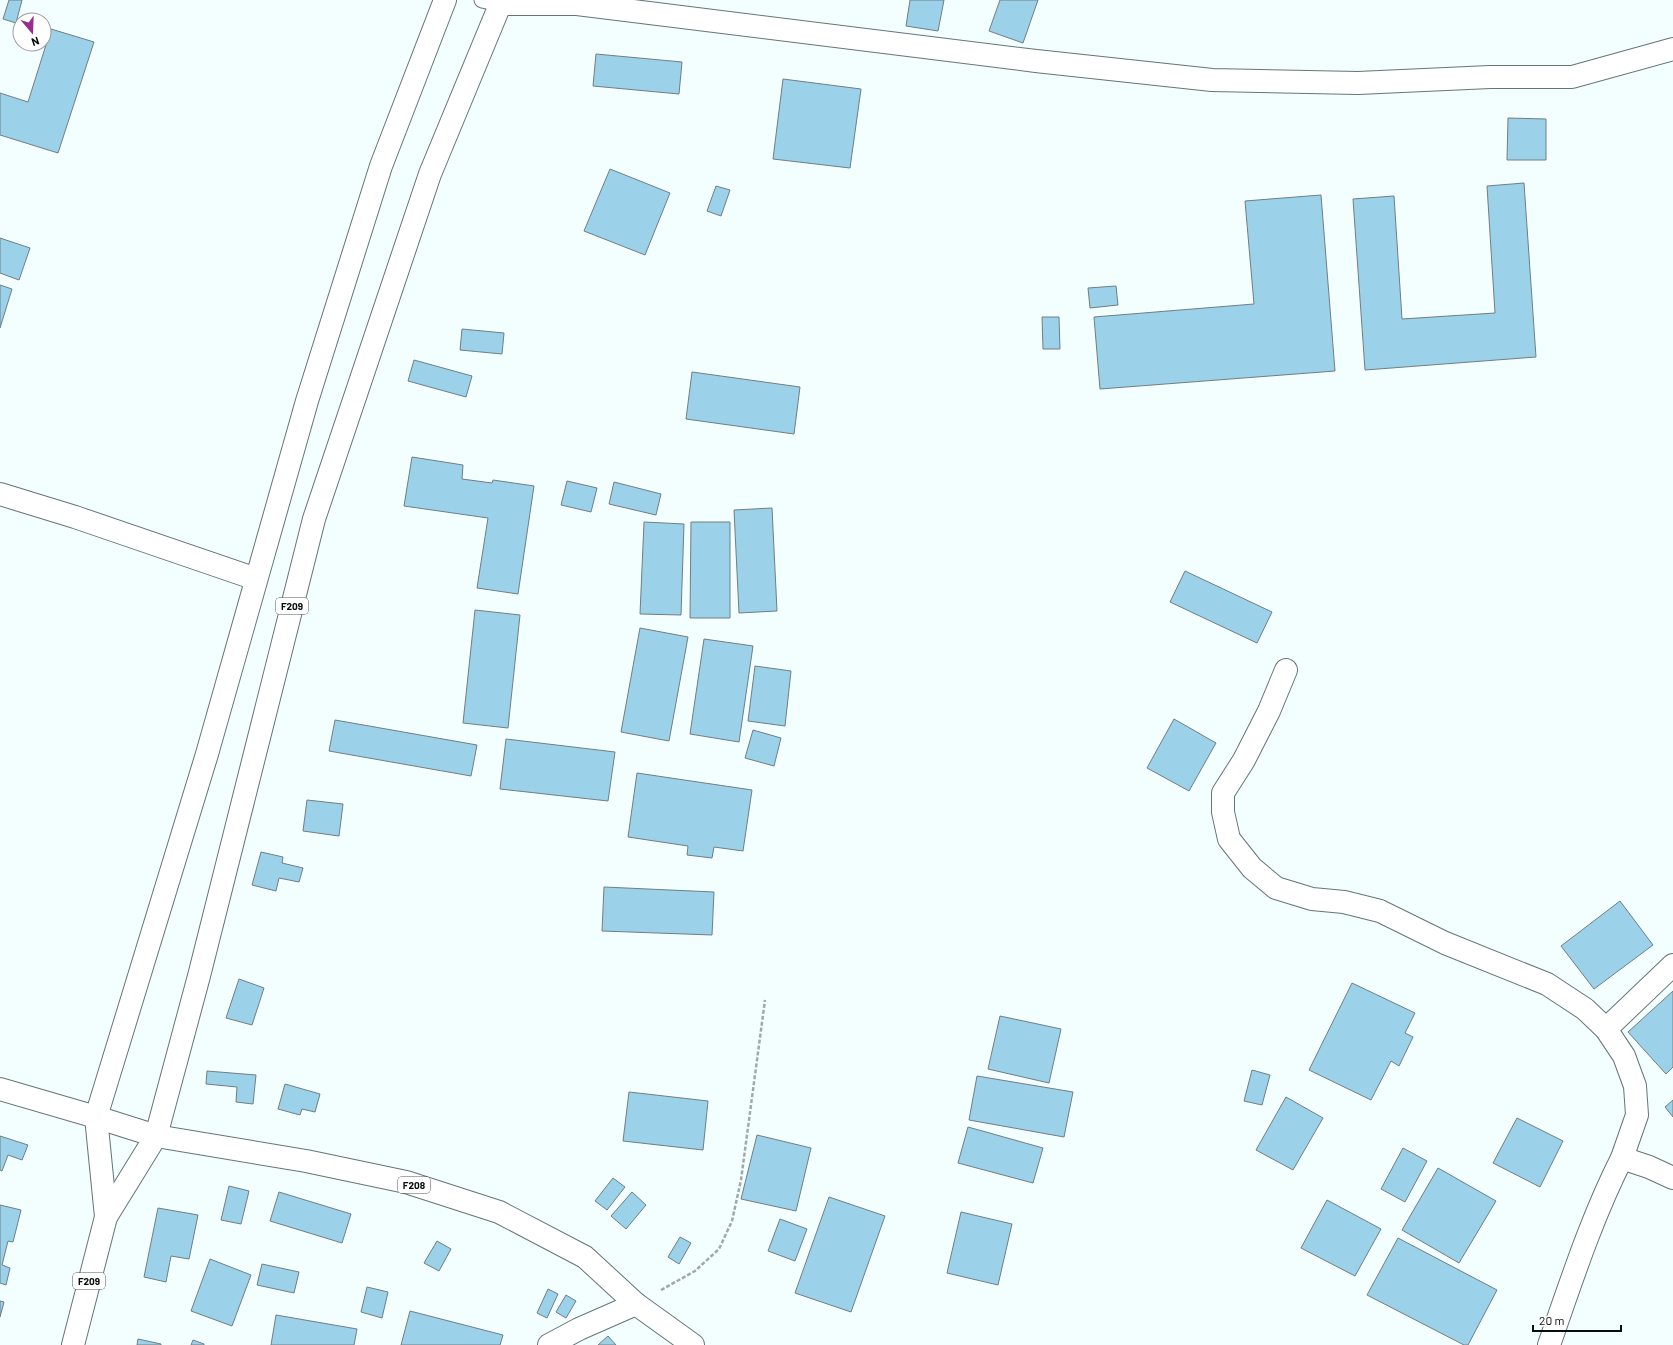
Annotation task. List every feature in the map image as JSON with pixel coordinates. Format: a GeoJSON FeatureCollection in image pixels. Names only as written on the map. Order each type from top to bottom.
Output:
{"type":"FeatureCollection","features":[{"type":"Feature","properties":{"kind":"main road","name":"F209"},"geometry":{"type":"LineString","coordinates":[[106,1217],[96,1117],[207,754],[307,401],[381,166],[445,0]]}},
{"type":"Feature","properties":{"kind":"main road","name":"F209"},"geometry":{"type":"LineString","coordinates":[[73,1345],[106,1217],[156,1136],[201,968],[314,519],[430,174],[495,1]]}},
{"type":"Feature","properties":{"kind":"main road"},"geometry":{"type":"LineString","coordinates":[[495,1],[577,4],[1036,61],[1212,80],[1358,83],[1490,77],[1572,78],[1673,49]]}},
{"type":"Feature","properties":{"kind":"main road"},"geometry":{"type":"LineString","coordinates":[[0,494],[75,517],[256,579]]}},
{"type":"Feature","properties":{"kind":"main road"},"geometry":{"type":"LineString","coordinates":[[1286,670],[1269,711],[1244,760],[1223,793],[1223,812],[1229,839],[1252,868],[1276,888],[1312,899],[1344,902],[1380,911],[1445,943],[1547,984],[1585,1009],[1606,1029],[1624,1056],[1635,1086],[1637,1115],[1622,1158],[1606,1188],[1593,1221],[1549,1345]]}},
{"type":"Feature","properties":{"kind":"main road"},"geometry":{"type":"LineString","coordinates":[[1606,1029],[1673,965]]}},
{"type":"Feature","properties":{"kind":"main road"},"geometry":{"type":"LineString","coordinates":[[0,1089],[96,1117]]}},
{"type":"Feature","properties":{"kind":"main road","name":"F208"},"geometry":{"type":"LineString","coordinates":[[96,1117],[156,1136],[306,1161],[406,1182],[500,1212],[586,1257],[636,1304],[693,1345]]}},
{"type":"Feature","properties":{"kind":"main road"},"geometry":{"type":"LineString","coordinates":[[1622,1158],[1649,1167],[1673,1178]]}},
{"type":"Feature","properties":{"kind":"main road"},"geometry":{"type":"LineString","coordinates":[[549,1345],[579,1329],[636,1304]]}},
{"type":"Feature","properties":{"kind":"path"},"geometry":{"type":"LineString","coordinates":[[636,1304],[695,1271],[720,1249],[732,1220],[741,1180],[757,1072],[765,1000]]}},
{"type":"Feature","properties":{"kind":"building"},"geometry":{"type":"Polygon","coordinates":[[[9,0],[22,0],[19,12],[12,12],[12,22],[3,19],[9,0]]]}},
{"type":"Feature","properties":{"kind":"building"},"geometry":{"type":"Polygon","coordinates":[[[910,0],[944,0],[938,31],[906,26],[910,0]]]}},
{"type":"Feature","properties":{"kind":"building"},"geometry":{"type":"Polygon","coordinates":[[[1000,0],[1038,0],[1023,43],[989,31],[1000,0]]]}},
{"type":"Feature","properties":{"kind":"building"},"geometry":{"type":"Polygon","coordinates":[[[52,29],[94,42],[58,153],[0,135],[0,93],[28,102],[44,52],[52,52],[52,29]]]}},
{"type":"Feature","properties":{"kind":"building"},"geometry":{"type":"Polygon","coordinates":[[[596,54],[682,62],[679,94],[593,86],[596,54]]]}},
{"type":"Feature","properties":{"kind":"building"},"geometry":{"type":"Polygon","coordinates":[[[783,79],[861,89],[850,168],[773,159],[783,79]]]}},
{"type":"Feature","properties":{"kind":"building"},"geometry":{"type":"Polygon","coordinates":[[[1508,118],[1546,119],[1546,160],[1507,160],[1508,118]]]}},
{"type":"Feature","properties":{"kind":"building"},"geometry":{"type":"Polygon","coordinates":[[[610,169],[670,193],[645,255],[584,231],[610,169]]]}},
{"type":"Feature","properties":{"kind":"building"},"geometry":{"type":"Polygon","coordinates":[[[1524,183],[1536,357],[1365,370],[1353,199],[1394,196],[1402,319],[1495,313],[1487,186],[1524,183]]]}},
{"type":"Feature","properties":{"kind":"building"},"geometry":{"type":"Polygon","coordinates":[[[716,186],[730,190],[721,216],[707,211],[716,186]]]}},
{"type":"Feature","properties":{"kind":"building"},"geometry":{"type":"Polygon","coordinates":[[[1321,195],[1335,371],[1100,389],[1094,317],[1254,304],[1245,201],[1321,195]]]}},
{"type":"Feature","properties":{"kind":"building"},"geometry":{"type":"Polygon","coordinates":[[[0,238],[30,248],[19,280],[0,273],[0,238]]]}},
{"type":"Feature","properties":{"kind":"building"},"geometry":{"type":"Polygon","coordinates":[[[0,285],[12,289],[0,328],[0,285]]]}},
{"type":"Feature","properties":{"kind":"building"},"geometry":{"type":"Polygon","coordinates":[[[1116,286],[1118,305],[1090,308],[1088,288],[1116,286]]]}},
{"type":"Feature","properties":{"kind":"building"},"geometry":{"type":"Polygon","coordinates":[[[1042,317],[1059,317],[1060,349],[1043,349],[1042,317]]]}},
{"type":"Feature","properties":{"kind":"building"},"geometry":{"type":"Polygon","coordinates":[[[462,329],[504,333],[502,354],[460,350],[462,329]]]}},
{"type":"Feature","properties":{"kind":"building"},"geometry":{"type":"Polygon","coordinates":[[[414,360],[472,376],[466,397],[408,381],[414,360]]]}},
{"type":"Feature","properties":{"kind":"building"},"geometry":{"type":"Polygon","coordinates":[[[692,372],[800,387],[794,434],[686,419],[692,372]]]}},
{"type":"Feature","properties":{"kind":"building"},"geometry":{"type":"Polygon","coordinates":[[[412,457],[463,465],[462,479],[492,483],[493,480],[534,486],[518,594],[477,588],[488,518],[404,506],[412,457]]]}},
{"type":"Feature","properties":{"kind":"building"},"geometry":{"type":"Polygon","coordinates":[[[567,481],[597,488],[591,512],[561,505],[567,481]]]}},
{"type":"Feature","properties":{"kind":"building"},"geometry":{"type":"Polygon","coordinates":[[[614,482],[661,494],[656,515],[609,504],[614,482]]]}},
{"type":"Feature","properties":{"kind":"building"},"geometry":{"type":"Polygon","coordinates":[[[772,508],[777,611],[739,613],[734,510],[772,508]]]}},
{"type":"Feature","properties":{"kind":"building"},"geometry":{"type":"Polygon","coordinates":[[[644,522],[684,524],[681,615],[640,614],[644,522]]]}},
{"type":"Feature","properties":{"kind":"building"},"geometry":{"type":"Polygon","coordinates":[[[691,522],[730,522],[730,618],[690,618],[691,522]]]}},
{"type":"Feature","properties":{"kind":"building"},"geometry":{"type":"Polygon","coordinates":[[[1185,571],[1272,612],[1257,643],[1170,602],[1185,571]]]}},
{"type":"Feature","properties":{"kind":"building"},"geometry":{"type":"Polygon","coordinates":[[[475,610],[520,615],[508,728],[463,723],[475,610]]]}},
{"type":"Feature","properties":{"kind":"building"},"geometry":{"type":"Polygon","coordinates":[[[640,628],[688,637],[669,741],[621,732],[640,628]]]}},
{"type":"Feature","properties":{"kind":"building"},"geometry":{"type":"Polygon","coordinates":[[[704,639],[753,646],[739,742],[690,734],[704,639]]]}},
{"type":"Feature","properties":{"kind":"building"},"geometry":{"type":"Polygon","coordinates":[[[755,666],[791,671],[785,726],[748,721],[755,666]]]}},
{"type":"Feature","properties":{"kind":"building"},"geometry":{"type":"Polygon","coordinates":[[[1174,719],[1216,743],[1189,791],[1147,768],[1174,719]]]}},
{"type":"Feature","properties":{"kind":"building"},"geometry":{"type":"Polygon","coordinates":[[[335,720],[477,745],[471,776],[329,751],[335,720]]]}},
{"type":"Feature","properties":{"kind":"building"},"geometry":{"type":"Polygon","coordinates":[[[753,730],[781,738],[774,766],[745,758],[753,730]]]}},
{"type":"Feature","properties":{"kind":"building"},"geometry":{"type":"Polygon","coordinates":[[[506,739],[615,752],[608,801],[500,789],[506,739]]]}},
{"type":"Feature","properties":{"kind":"building"},"geometry":{"type":"Polygon","coordinates":[[[637,773],[752,790],[743,851],[714,847],[712,858],[687,855],[688,846],[628,837],[637,773]]]}},
{"type":"Feature","properties":{"kind":"building"},"geometry":{"type":"Polygon","coordinates":[[[307,800],[343,804],[339,836],[303,831],[307,800]]]}},
{"type":"Feature","properties":{"kind":"building"},"geometry":{"type":"Polygon","coordinates":[[[261,852],[283,857],[282,863],[303,868],[299,882],[279,878],[276,891],[252,885],[261,852]]]}},
{"type":"Feature","properties":{"kind":"building"},"geometry":{"type":"Polygon","coordinates":[[[604,887],[714,892],[712,935],[602,931],[604,887]]]}},
{"type":"Feature","properties":{"kind":"building"},"geometry":{"type":"Polygon","coordinates":[[[1620,901],[1653,945],[1594,989],[1561,946],[1620,901]]]}},
{"type":"Feature","properties":{"kind":"building"},"geometry":{"type":"Polygon","coordinates":[[[239,979],[264,988],[252,1025],[226,1018],[239,979]]]}},
{"type":"Feature","properties":{"kind":"building"},"geometry":{"type":"Polygon","coordinates":[[[1352,983],[1415,1013],[1405,1033],[1413,1037],[1399,1066],[1391,1061],[1371,1100],[1309,1070],[1352,983]]]}},
{"type":"Feature","properties":{"kind":"building"},"geometry":{"type":"Polygon","coordinates":[[[1673,991],[1673,1067],[1666,1074],[1628,1032],[1673,991]]]}},
{"type":"Feature","properties":{"kind":"building"},"geometry":{"type":"Polygon","coordinates":[[[1000,1016],[1061,1029],[1049,1083],[988,1069],[1000,1016]]]}},
{"type":"Feature","properties":{"kind":"building"},"geometry":{"type":"Polygon","coordinates":[[[1252,1070],[1270,1075],[1262,1105],[1244,1101],[1252,1070]]]}},
{"type":"Feature","properties":{"kind":"building"},"geometry":{"type":"Polygon","coordinates":[[[207,1071],[256,1075],[253,1104],[236,1102],[237,1087],[206,1084],[207,1071]]]}},
{"type":"Feature","properties":{"kind":"building"},"geometry":{"type":"Polygon","coordinates":[[[977,1076],[1073,1092],[1064,1137],[969,1120],[977,1076]]]}},
{"type":"Feature","properties":{"kind":"building"},"geometry":{"type":"Polygon","coordinates":[[[285,1084],[320,1094],[315,1112],[302,1109],[300,1115],[278,1109],[285,1084]]]}},
{"type":"Feature","properties":{"kind":"building"},"geometry":{"type":"Polygon","coordinates":[[[629,1092],[708,1101],[703,1150],[623,1141],[629,1092]]]}},
{"type":"Feature","properties":{"kind":"building"},"geometry":{"type":"Polygon","coordinates":[[[1286,1097],[1323,1118],[1293,1170],[1256,1150],[1286,1097]]]}},
{"type":"Feature","properties":{"kind":"building"},"geometry":{"type":"Polygon","coordinates":[[[1673,1100],[1673,1117],[1665,1107],[1673,1100]]]}},
{"type":"Feature","properties":{"kind":"building"},"geometry":{"type":"Polygon","coordinates":[[[1517,1118],[1563,1141],[1540,1187],[1493,1163],[1517,1118]]]}},
{"type":"Feature","properties":{"kind":"building"},"geometry":{"type":"Polygon","coordinates":[[[968,1127],[1043,1148],[1033,1183],[958,1163],[968,1127]]]}},
{"type":"Feature","properties":{"kind":"building"},"geometry":{"type":"Polygon","coordinates":[[[757,1135],[811,1148],[796,1211],[741,1199],[757,1135]]]}},
{"type":"Feature","properties":{"kind":"building"},"geometry":{"type":"Polygon","coordinates":[[[0,1136],[28,1145],[22,1160],[8,1155],[2,1171],[0,1170],[0,1136]]]}},
{"type":"Feature","properties":{"kind":"building"},"geometry":{"type":"Polygon","coordinates":[[[1403,1148],[1427,1161],[1405,1202],[1381,1189],[1403,1148]]]}},
{"type":"Feature","properties":{"kind":"building"},"geometry":{"type":"Polygon","coordinates":[[[1438,1168],[1496,1201],[1459,1263],[1402,1230],[1438,1168]]]}},
{"type":"Feature","properties":{"kind":"building"},"geometry":{"type":"Polygon","coordinates":[[[613,1178],[625,1187],[607,1210],[595,1201],[613,1178]]]}},
{"type":"Feature","properties":{"kind":"building"},"geometry":{"type":"Polygon","coordinates":[[[229,1186],[249,1191],[241,1224],[221,1220],[229,1186]]]}},
{"type":"Feature","properties":{"kind":"building"},"geometry":{"type":"Polygon","coordinates":[[[279,1192],[351,1214],[342,1243],[270,1221],[279,1192]]]}},
{"type":"Feature","properties":{"kind":"building"},"geometry":{"type":"Polygon","coordinates":[[[632,1192],[646,1205],[626,1229],[611,1216],[632,1192]]]}},
{"type":"Feature","properties":{"kind":"building"},"geometry":{"type":"Polygon","coordinates":[[[829,1197],[885,1216],[851,1312],[795,1293],[829,1197]]]}},
{"type":"Feature","properties":{"kind":"building"},"geometry":{"type":"Polygon","coordinates":[[[1327,1200],[1381,1229],[1355,1276],[1301,1248],[1327,1200]]]}},
{"type":"Feature","properties":{"kind":"building"},"geometry":{"type":"Polygon","coordinates":[[[0,1205],[21,1210],[13,1242],[8,1241],[2,1265],[10,1268],[6,1285],[0,1283],[0,1205]]]}},
{"type":"Feature","properties":{"kind":"building"},"geometry":{"type":"Polygon","coordinates":[[[158,1208],[198,1215],[189,1259],[171,1256],[166,1282],[144,1277],[158,1208]]]}},
{"type":"Feature","properties":{"kind":"building"},"geometry":{"type":"Polygon","coordinates":[[[961,1212],[1012,1224],[998,1285],[947,1273],[961,1212]]]}},
{"type":"Feature","properties":{"kind":"building"},"geometry":{"type":"Polygon","coordinates":[[[780,1219],[807,1229],[795,1261],[768,1251],[780,1219]]]}},
{"type":"Feature","properties":{"kind":"building"},"geometry":{"type":"Polygon","coordinates":[[[680,1237],[691,1243],[679,1264],[668,1257],[680,1237]]]}},
{"type":"Feature","properties":{"kind":"building"},"geometry":{"type":"Polygon","coordinates":[[[1398,1238],[1497,1290],[1468,1345],[1464,1345],[1367,1295],[1398,1238]]]}},
{"type":"Feature","properties":{"kind":"building"},"geometry":{"type":"Polygon","coordinates":[[[437,1241],[451,1249],[439,1271],[424,1263],[437,1241]]]}},
{"type":"Feature","properties":{"kind":"building"},"geometry":{"type":"Polygon","coordinates":[[[210,1259],[251,1275],[232,1326],[191,1311],[210,1259]]]}},
{"type":"Feature","properties":{"kind":"building"},"geometry":{"type":"Polygon","coordinates":[[[262,1264],[299,1272],[294,1293],[257,1285],[262,1264]]]}},
{"type":"Feature","properties":{"kind":"building"},"geometry":{"type":"Polygon","coordinates":[[[367,1287],[388,1292],[382,1318],[361,1312],[367,1287]]]}},
{"type":"Feature","properties":{"kind":"building"},"geometry":{"type":"Polygon","coordinates":[[[548,1289],[558,1294],[547,1318],[537,1313],[548,1289]]]}},
{"type":"Feature","properties":{"kind":"building"},"geometry":{"type":"Polygon","coordinates":[[[566,1295],[576,1301],[566,1318],[556,1312],[566,1295]]]}},
{"type":"Feature","properties":{"kind":"building"},"geometry":{"type":"Polygon","coordinates":[[[0,1301],[4,1302],[0,1317],[0,1301]]]}},
{"type":"Feature","properties":{"kind":"building"},"geometry":{"type":"Polygon","coordinates":[[[410,1311],[503,1335],[500,1345],[401,1345],[410,1311]]]}},
{"type":"Feature","properties":{"kind":"building"},"geometry":{"type":"Polygon","coordinates":[[[276,1315],[357,1329],[354,1345],[271,1345],[276,1315]]]}},
{"type":"Feature","properties":{"kind":"building"},"geometry":{"type":"Polygon","coordinates":[[[608,1336],[616,1345],[598,1345],[608,1336]]]}},
{"type":"Feature","properties":{"kind":"building"},"geometry":{"type":"Polygon","coordinates":[[[138,1339],[161,1344],[161,1345],[137,1345],[138,1339]]]}},
{"type":"Feature","properties":{"kind":"building"},"geometry":{"type":"Polygon","coordinates":[[[193,1340],[204,1344],[204,1345],[191,1345],[193,1340]]]}}]}
